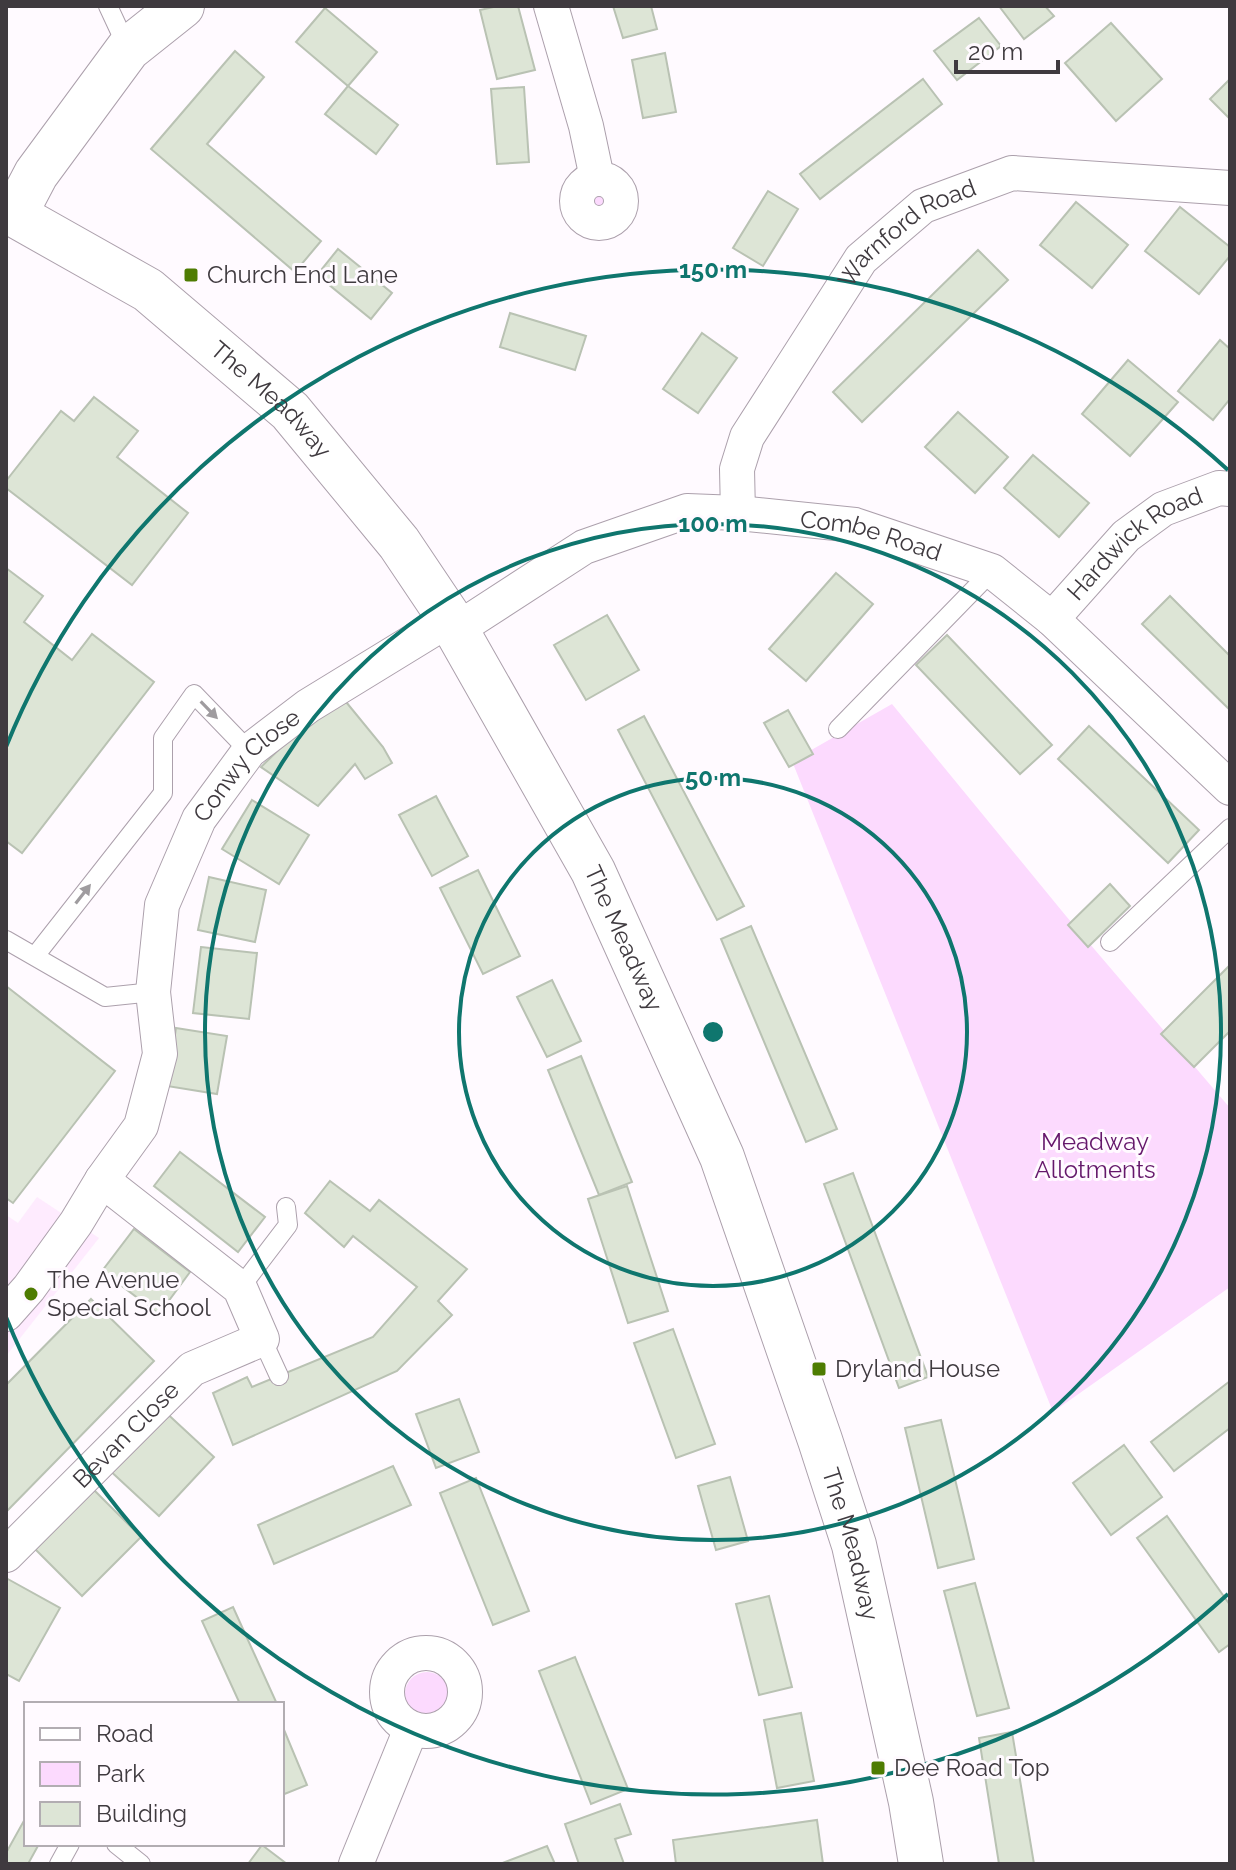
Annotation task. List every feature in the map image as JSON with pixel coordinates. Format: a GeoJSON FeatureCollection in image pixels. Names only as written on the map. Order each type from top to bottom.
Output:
{"type":"FeatureCollection","features":[{"type":"Feature","properties":{"kind":"street"},"geometry":{"type":"LineString","coordinates":[[10,212],[128,49],[182,6]]}},
{"type":"Feature","properties":{"kind":"street"},"geometry":{"type":"LineString","coordinates":[[551,6],[586,126],[597,178]]}},
{"type":"Feature","properties":{"kind":"street","name":"Warnford Road"},"geometry":{"type":"LineString","coordinates":[[738,513],[737,469],[747,437],[861,259],[923,206],[1012,173],[1230,188]]}},
{"type":"Feature","properties":{"kind":"street","name":"The Meadway"},"geometry":{"type":"LineString","coordinates":[[10,212],[148,290],[290,411],[399,543],[453,625],[593,871],[722,1157],[854,1545],[908,1788],[921,1864]]}},
{"type":"Feature","properties":{"kind":"street","name":"Hardwick Road"},"geometry":{"type":"LineString","coordinates":[[1052,619],[1126,536],[1163,509],[1219,488],[1230,489]]}},
{"type":"Feature","properties":{"kind":"street","name":"Combe Road"},"geometry":{"type":"LineString","coordinates":[[453,625],[584,547],[687,511],[855,525],[992,571],[1052,619],[1230,788]]}},
{"type":"Feature","properties":{"kind":"street","name":"Conwy Close"},"geometry":{"type":"LineString","coordinates":[[6,1314],[76,1223],[141,1126],[160,1054],[153,992],[162,905],[199,819],[249,751],[308,706],[453,625]]}},
{"type":"Feature","properties":{"kind":"street"},"geometry":{"type":"LineString","coordinates":[[102,1180],[240,1288],[262,1339]]}},
{"type":"Feature","properties":{"kind":"street","name":"Bevan Close"},"geometry":{"type":"LineString","coordinates":[[6,1555],[192,1369],[262,1339]]}},
{"type":"Feature","properties":{"kind":"street"},"geometry":{"type":"LineString","coordinates":[[356,1864],[411,1729]]}},
{"type":"Feature","properties":{"kind":"lane"},"geometry":{"type":"LineString","coordinates":[[108,6],[128,49]]}},
{"type":"Feature","properties":{"kind":"lane"},"geometry":{"type":"LineString","coordinates":[[838,729],[992,571]]}},
{"type":"Feature","properties":{"kind":"lane"},"geometry":{"type":"LineString","coordinates":[[35,956],[163,793],[163,738],[194,694],[249,751]]}},
{"type":"Feature","properties":{"kind":"lane"},"geometry":{"type":"LineString","coordinates":[[1110,942],[1230,828]]}},
{"type":"Feature","properties":{"kind":"lane"},"geometry":{"type":"LineString","coordinates":[[6,940],[105,997],[153,992]]}},
{"type":"Feature","properties":{"kind":"lane"},"geometry":{"type":"LineString","coordinates":[[240,1288],[288,1225],[286,1207]]}},
{"type":"Feature","properties":{"kind":"lane"},"geometry":{"type":"LineString","coordinates":[[262,1339],[279,1376]]}},
{"type":"Feature","properties":{"kind":"lane"},"geometry":{"type":"LineString","coordinates":[[59,1864],[69,1846]]}},
{"type":"Feature","properties":{"kind":"lane"},"geometry":{"type":"LineString","coordinates":[[118,1846],[141,1864]]}},
{"type":"Feature","properties":{"kind":"shaded area","name":"The Avenue Special School"},"geometry":{"type":"Polygon","coordinates":[[[37,1197],[99,1238],[6,1356],[6,1215],[18,1223],[37,1197]]]}},
{"type":"Feature","properties":{"kind":"green space"},"geometry":{"type":"Polygon","coordinates":[[[599,181],[614,187],[620,202],[614,217],[599,223],[584,217],[578,202],[584,187],[599,181]]]}},
{"type":"Feature","properties":{"kind":"green space","name":"Meadway Allotments"},"geometry":{"type":"Polygon","coordinates":[[[892,704],[1066,916],[1230,1108],[1230,1287],[1053,1412],[792,761],[892,704]]]}},
{"type":"Feature","properties":{"kind":"green space"},"geometry":{"type":"Polygon","coordinates":[[[427,1672],[443,1678],[449,1694],[443,1710],[427,1716],[411,1710],[405,1694],[411,1678],[427,1672]]]}},
{"type":"Feature","properties":{"kind":"building"},"geometry":{"type":"Polygon","coordinates":[[[518,6],[535,70],[497,79],[480,10],[518,6]]]}},
{"type":"Feature","properties":{"kind":"building"},"geometry":{"type":"Polygon","coordinates":[[[613,6],[651,6],[657,29],[623,38],[613,6]]]}},
{"type":"Feature","properties":{"kind":"building"},"geometry":{"type":"Polygon","coordinates":[[[999,6],[1045,6],[1054,16],[1024,39],[999,6]]]}},
{"type":"Feature","properties":{"kind":"building"},"geometry":{"type":"Polygon","coordinates":[[[325,8],[377,52],[348,86],[296,42],[325,8]]]}},
{"type":"Feature","properties":{"kind":"building"},"geometry":{"type":"Polygon","coordinates":[[[979,18],[1001,46],[957,80],[934,51],[979,18]]]}},
{"type":"Feature","properties":{"kind":"building"},"geometry":{"type":"Polygon","coordinates":[[[1111,23],[1162,79],[1116,121],[1065,63],[1111,23]]]}},
{"type":"Feature","properties":{"kind":"building"},"geometry":{"type":"Polygon","coordinates":[[[235,51],[264,77],[207,144],[321,241],[295,272],[151,149],[235,51]]]}},
{"type":"Feature","properties":{"kind":"building"},"geometry":{"type":"Polygon","coordinates":[[[665,53],[676,112],[643,118],[632,60],[665,53]]]}},
{"type":"Feature","properties":{"kind":"building"},"geometry":{"type":"Polygon","coordinates":[[[923,79],[942,104],[820,199],[800,174],[923,79]]]}},
{"type":"Feature","properties":{"kind":"building"},"geometry":{"type":"Polygon","coordinates":[[[1230,79],[1230,119],[1210,99],[1230,79]]]}},
{"type":"Feature","properties":{"kind":"building"},"geometry":{"type":"Polygon","coordinates":[[[348,86],[398,125],[376,154],[325,114],[348,86]]]}},
{"type":"Feature","properties":{"kind":"building"},"geometry":{"type":"Polygon","coordinates":[[[524,87],[529,162],[497,164],[491,89],[524,87]]]}},
{"type":"Feature","properties":{"kind":"building"},"geometry":{"type":"Polygon","coordinates":[[[768,191],[798,209],[763,266],[733,248],[768,191]]]}},
{"type":"Feature","properties":{"kind":"building"},"geometry":{"type":"Polygon","coordinates":[[[1076,202],[1128,245],[1092,288],[1040,245],[1076,202]]]}},
{"type":"Feature","properties":{"kind":"building"},"geometry":{"type":"Polygon","coordinates":[[[1180,207],[1230,247],[1230,256],[1199,294],[1145,251],[1180,207]]]}},
{"type":"Feature","properties":{"kind":"building"},"geometry":{"type":"Polygon","coordinates":[[[338,249],[392,293],[371,319],[317,275],[338,249]]]}},
{"type":"Feature","properties":{"kind":"building"},"geometry":{"type":"Polygon","coordinates":[[[978,250],[1008,280],[862,422],[833,392],[978,250]]]}},
{"type":"Feature","properties":{"kind":"building"},"geometry":{"type":"Polygon","coordinates":[[[510,313],[586,336],[575,370],[500,347],[510,313]]]}},
{"type":"Feature","properties":{"kind":"building"},"geometry":{"type":"Polygon","coordinates":[[[702,333],[737,358],[698,413],[663,389],[702,333]]]}},
{"type":"Feature","properties":{"kind":"building"},"geometry":{"type":"Polygon","coordinates":[[[1220,340],[1230,349],[1230,399],[1213,420],[1178,391],[1220,340]]]}},
{"type":"Feature","properties":{"kind":"building"},"geometry":{"type":"Polygon","coordinates":[[[1128,360],[1178,402],[1130,456],[1082,414],[1128,360]]]}},
{"type":"Feature","properties":{"kind":"building"},"geometry":{"type":"Polygon","coordinates":[[[94,397],[138,431],[117,457],[188,513],[132,585],[6,488],[6,481],[61,411],[74,421],[94,397]]]}},
{"type":"Feature","properties":{"kind":"building"},"geometry":{"type":"Polygon","coordinates":[[[958,412],[1008,457],[975,493],[925,447],[958,412]]]}},
{"type":"Feature","properties":{"kind":"building"},"geometry":{"type":"Polygon","coordinates":[[[1033,455],[1089,503],[1059,537],[1004,488],[1033,455]]]}},
{"type":"Feature","properties":{"kind":"building"},"geometry":{"type":"Polygon","coordinates":[[[6,568],[43,596],[24,622],[72,660],[92,634],[154,682],[22,853],[6,841],[6,568]]]}},
{"type":"Feature","properties":{"kind":"building"},"geometry":{"type":"Polygon","coordinates":[[[836,573],[873,604],[806,681],[769,649],[836,573]]]}},
{"type":"Feature","properties":{"kind":"building"},"geometry":{"type":"Polygon","coordinates":[[[1170,596],[1230,656],[1230,710],[1142,624],[1170,596]]]}},
{"type":"Feature","properties":{"kind":"building"},"geometry":{"type":"Polygon","coordinates":[[[607,615],[639,670],[586,700],[554,645],[607,615]]]}},
{"type":"Feature","properties":{"kind":"building"},"geometry":{"type":"Polygon","coordinates":[[[947,635],[1052,745],[1020,774],[916,665],[947,635]]]}},
{"type":"Feature","properties":{"kind":"building"},"geometry":{"type":"Polygon","coordinates":[[[342,697],[383,747],[392,763],[365,779],[355,764],[318,806],[261,767],[300,729],[342,697]]]}},
{"type":"Feature","properties":{"kind":"building"},"geometry":{"type":"Polygon","coordinates":[[[788,710],[813,754],[789,767],[764,723],[788,710]]]}},
{"type":"Feature","properties":{"kind":"building"},"geometry":{"type":"Polygon","coordinates":[[[644,716],[744,906],[717,920],[618,730],[644,716]]]}},
{"type":"Feature","properties":{"kind":"building"},"geometry":{"type":"Polygon","coordinates":[[[1089,726],[1199,830],[1168,863],[1058,759],[1089,726]]]}},
{"type":"Feature","properties":{"kind":"building"},"geometry":{"type":"Polygon","coordinates":[[[436,796],[468,856],[432,876],[399,815],[436,796]]]}},
{"type":"Feature","properties":{"kind":"building"},"geometry":{"type":"Polygon","coordinates":[[[252,800],[309,835],[279,884],[222,849],[252,800]]]}},
{"type":"Feature","properties":{"kind":"building"},"geometry":{"type":"Polygon","coordinates":[[[478,870],[520,956],[483,974],[440,888],[478,870]]]}},
{"type":"Feature","properties":{"kind":"building"},"geometry":{"type":"Polygon","coordinates":[[[209,877],[266,890],[255,942],[198,930],[209,877]]]}},
{"type":"Feature","properties":{"kind":"building"},"geometry":{"type":"Polygon","coordinates":[[[1110,884],[1130,906],[1088,947],[1068,925],[1110,884]]]}},
{"type":"Feature","properties":{"kind":"building"},"geometry":{"type":"Polygon","coordinates":[[[751,926],[837,1129],[806,1142],[721,939],[751,926]]]}},
{"type":"Feature","properties":{"kind":"building"},"geometry":{"type":"Polygon","coordinates":[[[201,947],[257,953],[249,1019],[193,1013],[201,947]]]}},
{"type":"Feature","properties":{"kind":"building"},"geometry":{"type":"Polygon","coordinates":[[[1230,965],[1230,1031],[1194,1067],[1161,1034],[1230,965]]]}},
{"type":"Feature","properties":{"kind":"building"},"geometry":{"type":"Polygon","coordinates":[[[552,980],[581,1041],[547,1057],[517,997],[552,980]]]}},
{"type":"Feature","properties":{"kind":"building"},"geometry":{"type":"Polygon","coordinates":[[[6,986],[115,1071],[13,1203],[6,1198],[6,986]]]}},
{"type":"Feature","properties":{"kind":"building"},"geometry":{"type":"Polygon","coordinates":[[[176,1028],[227,1036],[217,1094],[167,1086],[176,1028]]]}},
{"type":"Feature","properties":{"kind":"building"},"geometry":{"type":"Polygon","coordinates":[[[581,1056],[632,1182],[599,1195],[548,1070],[581,1056]]]}},
{"type":"Feature","properties":{"kind":"building"},"geometry":{"type":"Polygon","coordinates":[[[180,1152],[265,1217],[238,1252],[154,1186],[180,1152]]]}},
{"type":"Feature","properties":{"kind":"building"},"geometry":{"type":"Polygon","coordinates":[[[853,1173],[928,1377],[899,1388],[824,1184],[853,1173]]]}},
{"type":"Feature","properties":{"kind":"building"},"geometry":{"type":"Polygon","coordinates":[[[330,1181],[370,1211],[379,1200],[467,1269],[438,1301],[452,1315],[397,1371],[233,1445],[213,1393],[247,1377],[252,1387],[373,1337],[417,1287],[353,1236],[344,1247],[305,1213],[330,1181]]]}},
{"type":"Feature","properties":{"kind":"building"},"geometry":{"type":"Polygon","coordinates":[[[627,1186],[668,1311],[628,1323],[588,1199],[627,1186]]]}},
{"type":"Feature","properties":{"kind":"building"},"geometry":{"type":"Polygon","coordinates":[[[134,1229],[190,1272],[159,1314],[102,1271],[134,1229]]]}},
{"type":"Feature","properties":{"kind":"building"},"geometry":{"type":"Polygon","coordinates":[[[91,1299],[154,1361],[6,1512],[6,1385],[91,1299]]]}},
{"type":"Feature","properties":{"kind":"building"},"geometry":{"type":"Polygon","coordinates":[[[673,1329],[715,1444],[676,1458],[634,1343],[673,1329]]]}},
{"type":"Feature","properties":{"kind":"building"},"geometry":{"type":"Polygon","coordinates":[[[1230,1381],[1230,1428],[1174,1471],[1151,1442],[1230,1381]]]}},
{"type":"Feature","properties":{"kind":"building"},"geometry":{"type":"Polygon","coordinates":[[[459,1399],[479,1452],[436,1468],[416,1414],[459,1399]]]}},
{"type":"Feature","properties":{"kind":"building"},"geometry":{"type":"Polygon","coordinates":[[[161,1408],[214,1457],[159,1516],[106,1467],[161,1408]]]}},
{"type":"Feature","properties":{"kind":"building"},"geometry":{"type":"Polygon","coordinates":[[[941,1420],[974,1559],[938,1568],[905,1428],[941,1420]]]}},
{"type":"Feature","properties":{"kind":"building"},"geometry":{"type":"Polygon","coordinates":[[[1124,1445],[1162,1497],[1111,1535],[1073,1483],[1124,1445]]]}},
{"type":"Feature","properties":{"kind":"building"},"geometry":{"type":"Polygon","coordinates":[[[393,1466],[411,1505],[274,1564],[258,1525],[393,1466]]]}},
{"type":"Feature","properties":{"kind":"building"},"geometry":{"type":"Polygon","coordinates":[[[730,1477],[748,1541],[716,1550],[698,1486],[730,1477]]]}},
{"type":"Feature","properties":{"kind":"building"},"geometry":{"type":"Polygon","coordinates":[[[476,1478],[529,1611],[493,1625],[440,1493],[476,1478]]]}},
{"type":"Feature","properties":{"kind":"building"},"geometry":{"type":"Polygon","coordinates":[[[91,1487],[141,1537],[82,1596],[32,1546],[91,1487]]]}},
{"type":"Feature","properties":{"kind":"building"},"geometry":{"type":"Polygon","coordinates":[[[1167,1516],[1230,1605],[1230,1644],[1219,1652],[1137,1538],[1167,1516]]]}},
{"type":"Feature","properties":{"kind":"building"},"geometry":{"type":"Polygon","coordinates":[[[6,1578],[60,1608],[19,1681],[6,1674],[6,1578]]]}},
{"type":"Feature","properties":{"kind":"building"},"geometry":{"type":"Polygon","coordinates":[[[975,1583],[1009,1708],[977,1716],[944,1591],[975,1583]]]}},
{"type":"Feature","properties":{"kind":"building"},"geometry":{"type":"Polygon","coordinates":[[[769,1596],[792,1687],[759,1695],[736,1604],[769,1596]]]}},
{"type":"Feature","properties":{"kind":"building"},"geometry":{"type":"Polygon","coordinates":[[[233,1607],[276,1702],[239,1702],[202,1621],[233,1607]]]}},
{"type":"Feature","properties":{"kind":"building"},"geometry":{"type":"Polygon","coordinates":[[[575,1657],[628,1789],[591,1804],[539,1671],[575,1657]]]}},
{"type":"Feature","properties":{"kind":"building"},"geometry":{"type":"Polygon","coordinates":[[[801,1713],[814,1781],[777,1788],[764,1720],[801,1713]]]}},
{"type":"Feature","properties":{"kind":"building"},"geometry":{"type":"Polygon","coordinates":[[[284,1730],[307,1785],[284,1794],[284,1730]]]}},
{"type":"Feature","properties":{"kind":"building"},"geometry":{"type":"Polygon","coordinates":[[[1012,1732],[1034,1864],[999,1864],[979,1738],[1012,1732]]]}},
{"type":"Feature","properties":{"kind":"building"},"geometry":{"type":"Polygon","coordinates":[[[620,1804],[631,1834],[615,1839],[624,1864],[579,1864],[565,1824],[620,1804]]]}},
{"type":"Feature","properties":{"kind":"building"},"geometry":{"type":"Polygon","coordinates":[[[817,1820],[823,1864],[676,1864],[673,1840],[817,1820]]]}},
{"type":"Feature","properties":{"kind":"building"},"geometry":{"type":"Polygon","coordinates":[[[24,1821],[24,1846],[38,1846],[28,1864],[6,1864],[6,1853],[24,1821]]]}},
{"type":"Feature","properties":{"kind":"building"},"geometry":{"type":"Polygon","coordinates":[[[263,1846],[287,1864],[248,1864],[263,1846]]]}},
{"type":"Feature","properties":{"kind":"building"},"geometry":{"type":"Polygon","coordinates":[[[547,1846],[555,1864],[500,1864],[547,1846]]]}},
{"type":"Feature","properties":{"kind":"place","name":"Church End Lane"},"geometry":{"type":"Point","coordinates":[191,275]}},
{"type":"Feature","properties":{"kind":"place","name":"The Avenue Special School"},"geometry":{"type":"Point","coordinates":[31,1294]}},
{"type":"Feature","properties":{"kind":"place","name":"Dryland House"},"geometry":{"type":"Point","coordinates":[819,1369]}},
{"type":"Feature","properties":{"kind":"place","name":"Dee Road Top"},"geometry":{"type":"Point","coordinates":[878,1768]}}]}
